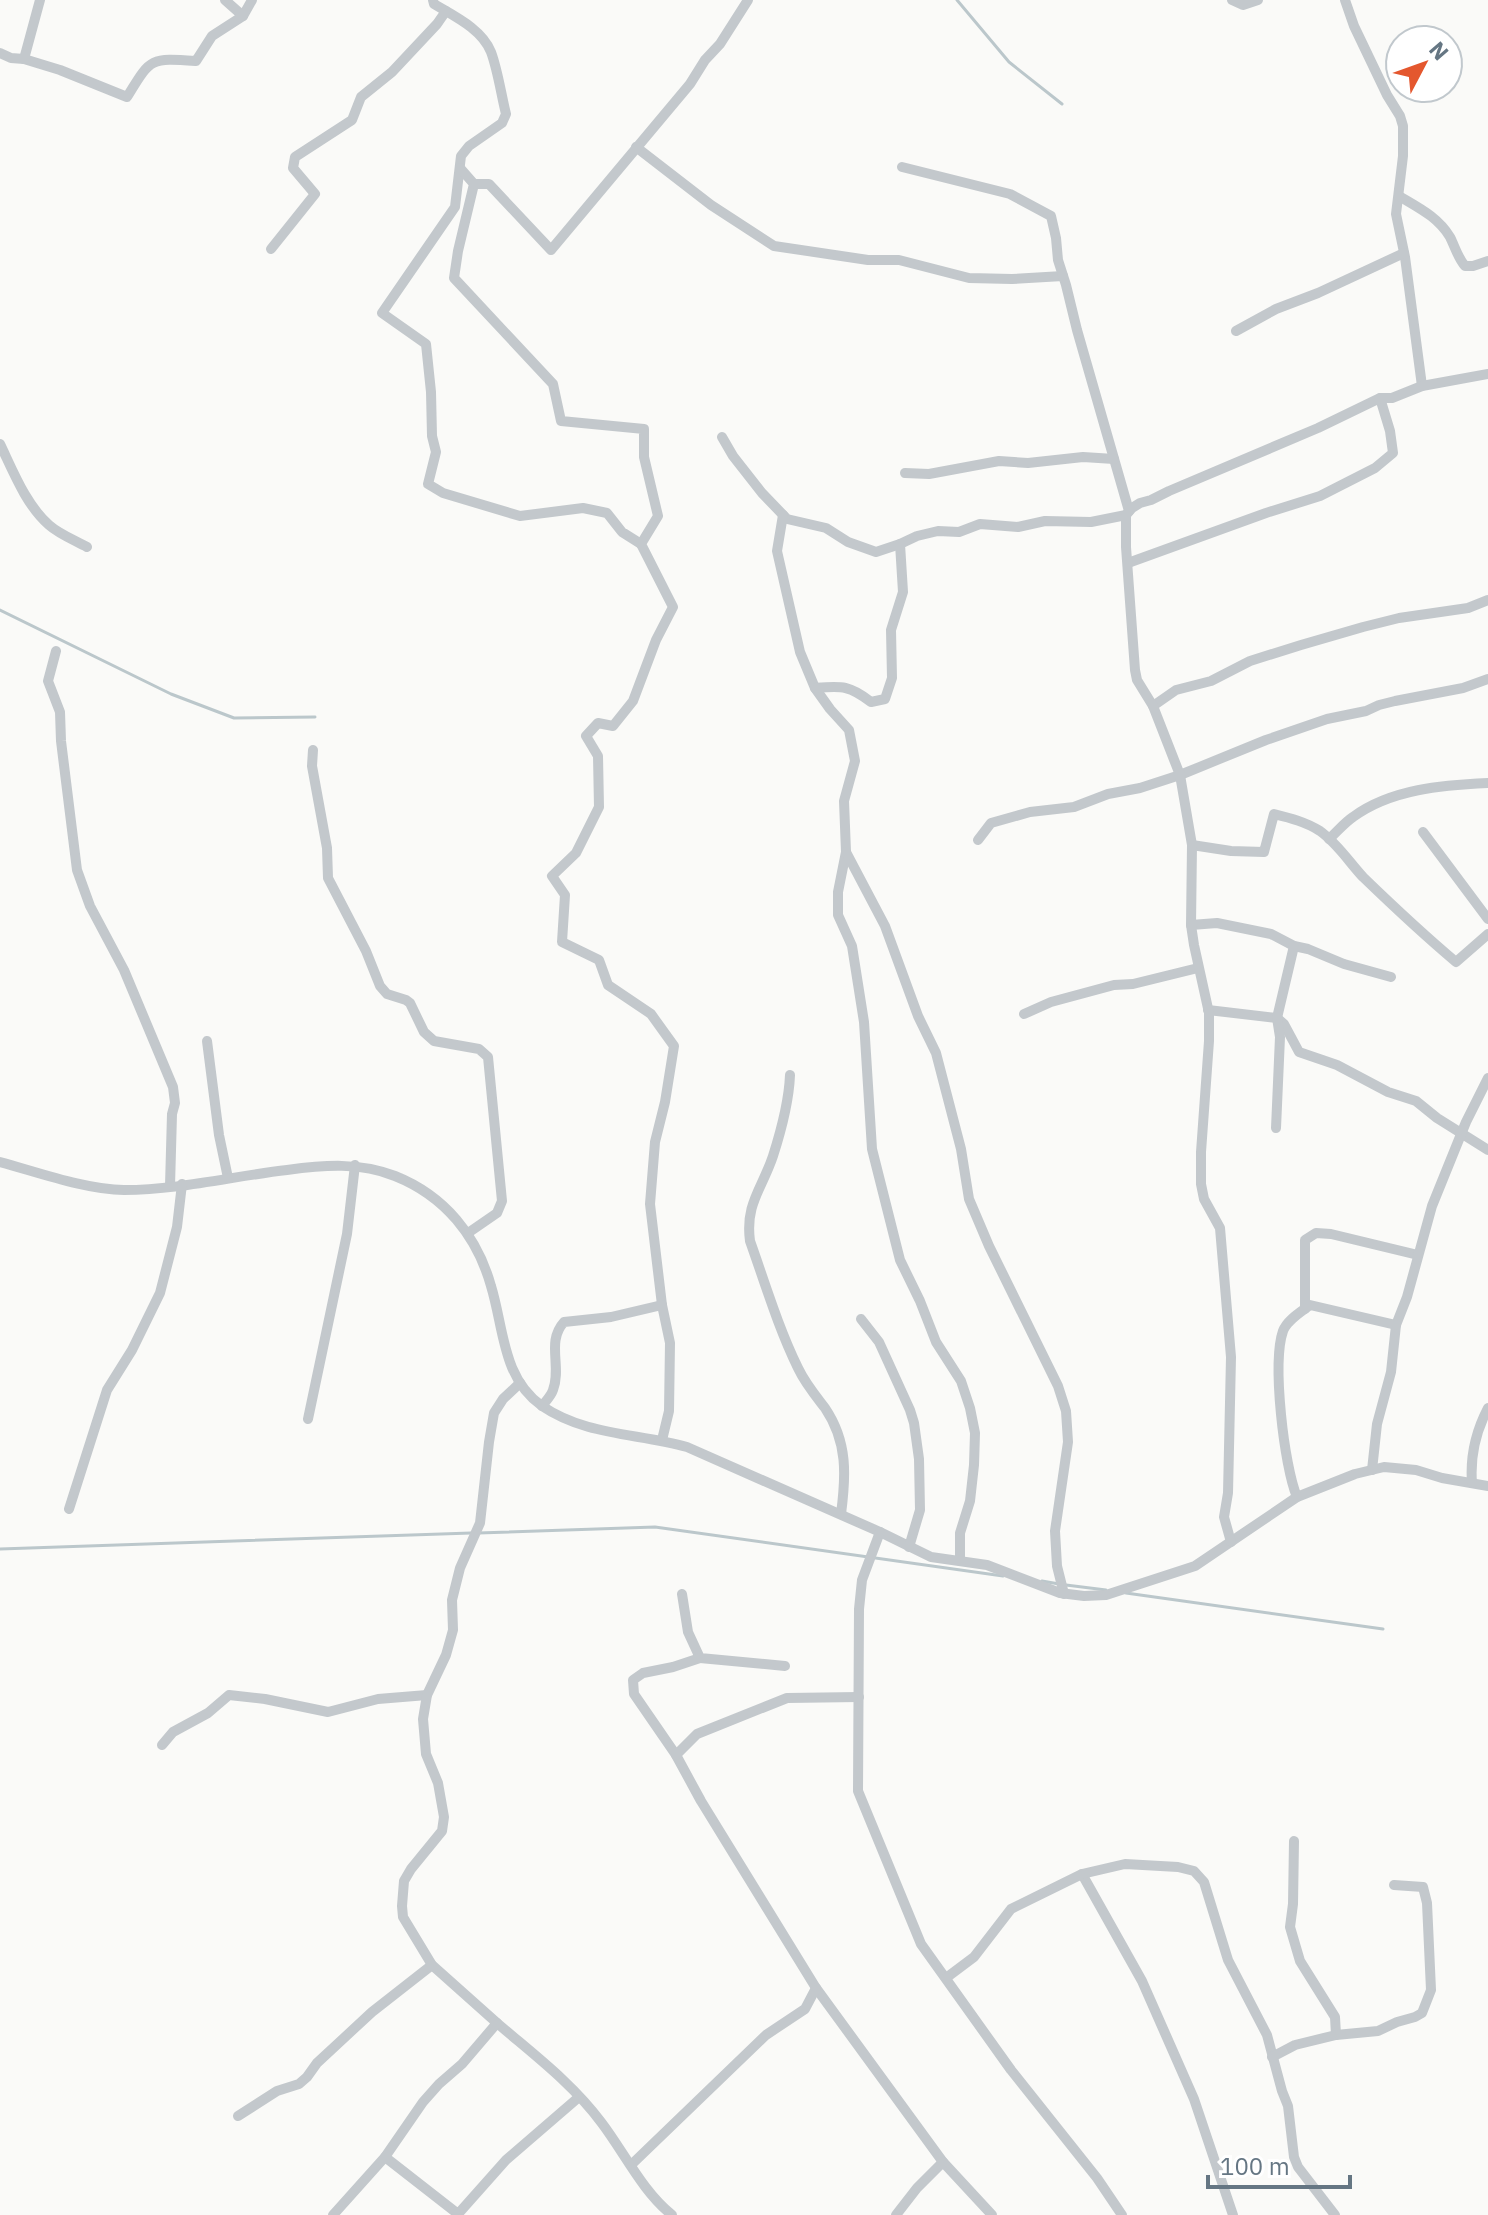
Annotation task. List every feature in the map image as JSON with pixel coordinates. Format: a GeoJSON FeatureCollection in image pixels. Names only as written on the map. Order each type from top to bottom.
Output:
{"type":"FeatureCollection","features":[{"type":"Feature","properties":{"kind":"street"},"geometry":{"type":"LineString","coordinates":[[24,59],[40,0]]}},
{"type":"Feature","properties":{"kind":"street"},"geometry":{"type":"LineString","coordinates":[[225,0],[243,16]]}},
{"type":"Feature","properties":{"kind":"street"},"geometry":{"type":"LineString","coordinates":[[0,53],[60,70],[127,97],[146,65],[165,59],[196,61],[212,36],[243,16],[252,0]]}},
{"type":"Feature","properties":{"kind":"street"},"geometry":{"type":"LineString","coordinates":[[433,0],[434,4],[479,34],[491,50],[506,114],[502,123],[469,146],[461,156],[455,207],[382,313],[426,344],[432,436],[436,452],[428,484],[443,493],[520,516],[583,508],[607,513],[622,532],[641,544],[673,607],[656,640],[633,701],[613,726],[598,723],[586,736],[598,756],[599,807],[576,853],[552,876],[565,895],[562,942],[599,960],[608,985],[651,1014],[674,1046],[655,1142],[650,1204],[662,1305],[670,1343],[669,1411],[662,1440]]}},
{"type":"Feature","properties":{"kind":"street"},"geometry":{"type":"LineString","coordinates":[[460,168],[474,184],[489,184],[551,250],[690,84],[748,0]]}},
{"type":"Feature","properties":{"kind":"street"},"geometry":{"type":"LineString","coordinates":[[1232,0],[1243,5],[1258,0]]}},
{"type":"Feature","properties":{"kind":"street"},"geometry":{"type":"LineString","coordinates":[[1345,0],[1354,26],[1403,126],[1396,214],[1422,386]]}},
{"type":"Feature","properties":{"kind":"street"},"geometry":{"type":"LineString","coordinates":[[271,249],[315,194],[293,168],[295,157],[352,120],[361,97],[392,72],[446,11]]}},
{"type":"Feature","properties":{"kind":"street"},"geometry":{"type":"LineString","coordinates":[[636,147],[711,205],[774,246],[868,260],[899,260],[969,278],[1063,276]]}},
{"type":"Feature","properties":{"kind":"street"},"geometry":{"type":"LineString","coordinates":[[902,167],[1010,194],[1051,216],[1058,260],[1128,513],[1135,670],[1180,775],[1192,845],[1191,925],[1208,1010],[1209,1041],[1201,1184],[1204,1199],[1220,1228],[1231,1357],[1228,1493],[1224,1517],[1231,1542]]}},
{"type":"Feature","properties":{"kind":"street"},"geometry":{"type":"LineString","coordinates":[[474,184],[454,278],[553,384],[561,421],[644,429],[644,457],[658,516],[641,544]]}},
{"type":"Feature","properties":{"kind":"street"},"geometry":{"type":"LineString","coordinates":[[1399,196],[1438,222],[1465,266],[1488,261]]}},
{"type":"Feature","properties":{"kind":"street"},"geometry":{"type":"LineString","coordinates":[[1236,331],[1276,309],[1404,253]]}},
{"type":"Feature","properties":{"kind":"street"},"geometry":{"type":"LineString","coordinates":[[722,437],[752,481],[787,519],[826,528],[848,542],[876,552],[917,536],[938,531],[959,532],[980,524],[1018,527],[1045,521],[1091,522],[1128,513],[1140,503],[1318,428],[1380,398],[1392,398],[1422,386],[1488,374]]}},
{"type":"Feature","properties":{"kind":"street"},"geometry":{"type":"LineString","coordinates":[[1128,563],[1320,496],[1375,468],[1393,453],[1380,398]]}},
{"type":"Feature","properties":{"kind":"street"},"geometry":{"type":"LineString","coordinates":[[0,444],[34,508],[49,526],[87,547]]}},
{"type":"Feature","properties":{"kind":"street"},"geometry":{"type":"LineString","coordinates":[[905,473],[929,474],[999,461],[1028,463],[1083,457],[1114,459]]}},
{"type":"Feature","properties":{"kind":"street"},"geometry":{"type":"LineString","coordinates":[[783,515],[777,551],[800,652],[815,688],[849,730],[855,761],[844,801],[846,852],[838,892],[838,915],[852,946],[864,1022],[872,1149],[900,1260],[936,1342],[961,1381],[975,1433],[970,1501],[960,1533],[960,1561]]}},
{"type":"Feature","properties":{"kind":"street"},"geometry":{"type":"LineString","coordinates":[[815,688],[855,690],[871,702],[885,699],[892,678],[891,630],[903,592],[900,544]]}},
{"type":"Feature","properties":{"kind":"street"},"geometry":{"type":"LineString","coordinates":[[1153,706],[1176,690],[1211,681],[1250,661],[1363,627],[1399,618],[1468,608],[1488,600]]}},
{"type":"Feature","properties":{"kind":"street"},"geometry":{"type":"LineString","coordinates":[[56,651],[48,681],[60,712],[77,870],[90,906],[124,970],[173,1087],[177,1227],[160,1293],[132,1350],[107,1390],[69,1509]]}},
{"type":"Feature","properties":{"kind":"street"},"geometry":{"type":"LineString","coordinates":[[978,840],[991,823],[1030,812],[1074,807],[1108,794],[1140,788],[1327,719],[1395,701],[1463,688],[1488,679]]}},
{"type":"Feature","properties":{"kind":"street"},"geometry":{"type":"LineString","coordinates":[[313,750],[312,766],[327,848],[328,878],[366,951],[380,986],[387,994],[410,1003],[424,1032],[434,1041],[479,1049],[488,1057],[502,1201],[497,1213],[468,1233]]}},
{"type":"Feature","properties":{"kind":"street"},"geometry":{"type":"LineString","coordinates":[[1329,839],[1354,816],[1417,789],[1488,783]]}},
{"type":"Feature","properties":{"kind":"street"},"geometry":{"type":"LineString","coordinates":[[1192,845],[1264,852],[1274,814],[1300,821],[1320,831],[1343,851],[1376,889],[1456,962],[1488,934]]}},
{"type":"Feature","properties":{"kind":"street"},"geometry":{"type":"LineString","coordinates":[[1423,832],[1488,919]]}},
{"type":"Feature","properties":{"kind":"street"},"geometry":{"type":"LineString","coordinates":[[846,852],[885,926],[918,1016],[936,1053],[961,1149],[969,1199],[1058,1386],[1066,1411],[1068,1442],[1055,1531],[1057,1566],[1064,1594]]}},
{"type":"Feature","properties":{"kind":"street"},"geometry":{"type":"LineString","coordinates":[[1191,925],[1217,923],[1271,934],[1344,964],[1391,977]]}},
{"type":"Feature","properties":{"kind":"street"},"geometry":{"type":"LineString","coordinates":[[1276,1128],[1280,1037],[1277,1018],[1294,946]]}},
{"type":"Feature","properties":{"kind":"street"},"geometry":{"type":"LineString","coordinates":[[1024,1014],[1051,1002],[1114,985],[1133,984],[1198,968]]}},
{"type":"Feature","properties":{"kind":"street"},"geometry":{"type":"LineString","coordinates":[[1208,1010],[1277,1018],[1284,1024],[1299,1052],[1337,1065],[1388,1092],[1416,1101],[1488,1150]]}},
{"type":"Feature","properties":{"kind":"street"},"geometry":{"type":"LineString","coordinates":[[207,1041],[228,1178]]}},
{"type":"Feature","properties":{"kind":"street"},"geometry":{"type":"LineString","coordinates":[[790,1075],[790,1089],[772,1157],[749,1212],[748,1225],[750,1241],[797,1366],[835,1427],[845,1461],[841,1514]]}},
{"type":"Feature","properties":{"kind":"street"},"geometry":{"type":"LineString","coordinates":[[1372,1470],[1377,1424],[1391,1372],[1396,1325],[1407,1297],[1432,1206],[1488,1078]]}},
{"type":"Feature","properties":{"kind":"street"},"geometry":{"type":"LineString","coordinates":[[0,1162],[88,1185],[123,1190],[322,1166],[355,1165],[394,1176],[441,1204],[468,1233],[491,1286],[514,1375],[526,1392],[542,1406],[584,1427],[687,1447],[931,1557],[987,1565],[1064,1594],[1106,1595],[1195,1566],[1297,1497],[1355,1474],[1384,1467],[1416,1470],[1488,1486]]}},
{"type":"Feature","properties":{"kind":"street"},"geometry":{"type":"LineString","coordinates":[[308,1419],[347,1234],[355,1165]]}},
{"type":"Feature","properties":{"kind":"street"},"geometry":{"type":"LineString","coordinates":[[1305,1309],[1305,1240],[1316,1233],[1418,1255]]}},
{"type":"Feature","properties":{"kind":"street"},"geometry":{"type":"LineString","coordinates":[[542,1406],[553,1392],[556,1361],[554,1338],[564,1322],[611,1317],[662,1305]]}},
{"type":"Feature","properties":{"kind":"street"},"geometry":{"type":"LineString","coordinates":[[1297,1497],[1284,1437],[1279,1389],[1279,1351],[1284,1327],[1310,1305],[1396,1325]]}},
{"type":"Feature","properties":{"kind":"street"},"geometry":{"type":"LineString","coordinates":[[861,1319],[879,1342],[914,1423],[919,1459],[920,1510],[909,1547]]}},
{"type":"Feature","properties":{"kind":"street"},"geometry":{"type":"LineString","coordinates":[[520,1383],[494,1413],[480,1523],[460,1568],[452,1600],[453,1630],[446,1655],[427,1695],[423,1719],[426,1754],[438,1783],[444,1817],[442,1831],[404,1881],[403,1917],[432,1965],[561,2078],[600,2120],[666,2213]]}},
{"type":"Feature","properties":{"kind":"street"},"geometry":{"type":"LineString","coordinates":[[1472,1483],[1476,1437],[1488,1408]]}},
{"type":"Feature","properties":{"kind":"street"},"geometry":{"type":"LineString","coordinates":[[880,1532],[862,1580],[859,1609],[858,1791],[921,1944],[1011,2070],[1097,2178],[1122,2215]]}},
{"type":"Feature","properties":{"kind":"street"},"geometry":{"type":"LineString","coordinates":[[682,1594],[688,1632],[700,1658]]}},
{"type":"Feature","properties":{"kind":"street"},"geometry":{"type":"LineString","coordinates":[[785,1666],[700,1658],[643,1673],[633,1680],[634,1694],[676,1755],[816,1988],[943,2162],[992,2215]]}},
{"type":"Feature","properties":{"kind":"street"},"geometry":{"type":"LineString","coordinates":[[162,1745],[173,1732],[208,1713],[229,1695],[328,1712],[378,1699],[427,1695]]}},
{"type":"Feature","properties":{"kind":"street"},"geometry":{"type":"LineString","coordinates":[[676,1755],[697,1734],[787,1698],[859,1697]]}},
{"type":"Feature","properties":{"kind":"street"},"geometry":{"type":"LineString","coordinates":[[1294,1841],[1290,1927],[1300,1961],[1335,2017],[1336,2035]]}},
{"type":"Feature","properties":{"kind":"street"},"geometry":{"type":"LineString","coordinates":[[946,1978],[974,1957],[1011,1909],[1082,1874],[1125,1864],[1194,1871],[1204,1882],[1228,1960],[1267,2035],[1288,2106],[1298,2167],[1335,2215]]}},
{"type":"Feature","properties":{"kind":"street"},"geometry":{"type":"LineString","coordinates":[[1082,1874],[1142,1981],[1194,2099],[1233,2215]]}},
{"type":"Feature","properties":{"kind":"street"},"geometry":{"type":"LineString","coordinates":[[1272,2057],[1295,2045],[1336,2035],[1378,2031],[1420,2016],[1431,1990],[1427,1903],[1421,1886],[1394,1885]]}},
{"type":"Feature","properties":{"kind":"street"},"geometry":{"type":"LineString","coordinates":[[238,2116],[277,2091],[299,2084],[372,2012],[432,1965]]}},
{"type":"Feature","properties":{"kind":"street"},"geometry":{"type":"LineString","coordinates":[[631,2165],[766,2035],[805,2009],[816,1988]]}},
{"type":"Feature","properties":{"kind":"street"},"geometry":{"type":"LineString","coordinates":[[333,2215],[385,2157],[423,2102],[462,2064],[497,2023]]}},
{"type":"Feature","properties":{"kind":"street"},"geometry":{"type":"LineString","coordinates":[[385,2157],[458,2214],[506,2160],[579,2097]]}},
{"type":"Feature","properties":{"kind":"street"},"geometry":{"type":"LineString","coordinates":[[896,2215],[943,2162]]}},
{"type":"Feature","properties":{"kind":"waterway"},"geometry":{"type":"LineString","coordinates":[[957,0],[1009,62],[1062,104]]}},
{"type":"Feature","properties":{"kind":"waterway"},"geometry":{"type":"LineString","coordinates":[[0,610],[171,694],[234,718],[315,717]]}},
{"type":"Feature","properties":{"kind":"waterway"},"geometry":{"type":"LineString","coordinates":[[478,1533],[655,1527],[1003,1576]]}},
{"type":"Feature","properties":{"kind":"waterway"},"geometry":{"type":"LineString","coordinates":[[0,1549],[471,1533]]}},
{"type":"Feature","properties":{"kind":"waterway"},"geometry":{"type":"LineString","coordinates":[[1042,1581],[1059,1584]]}},
{"type":"Feature","properties":{"kind":"waterway"},"geometry":{"type":"LineString","coordinates":[[1066,1585],[1106,1590]]}},
{"type":"Feature","properties":{"kind":"waterway"},"geometry":{"type":"LineString","coordinates":[[1126,1593],[1383,1629]]}}]}
